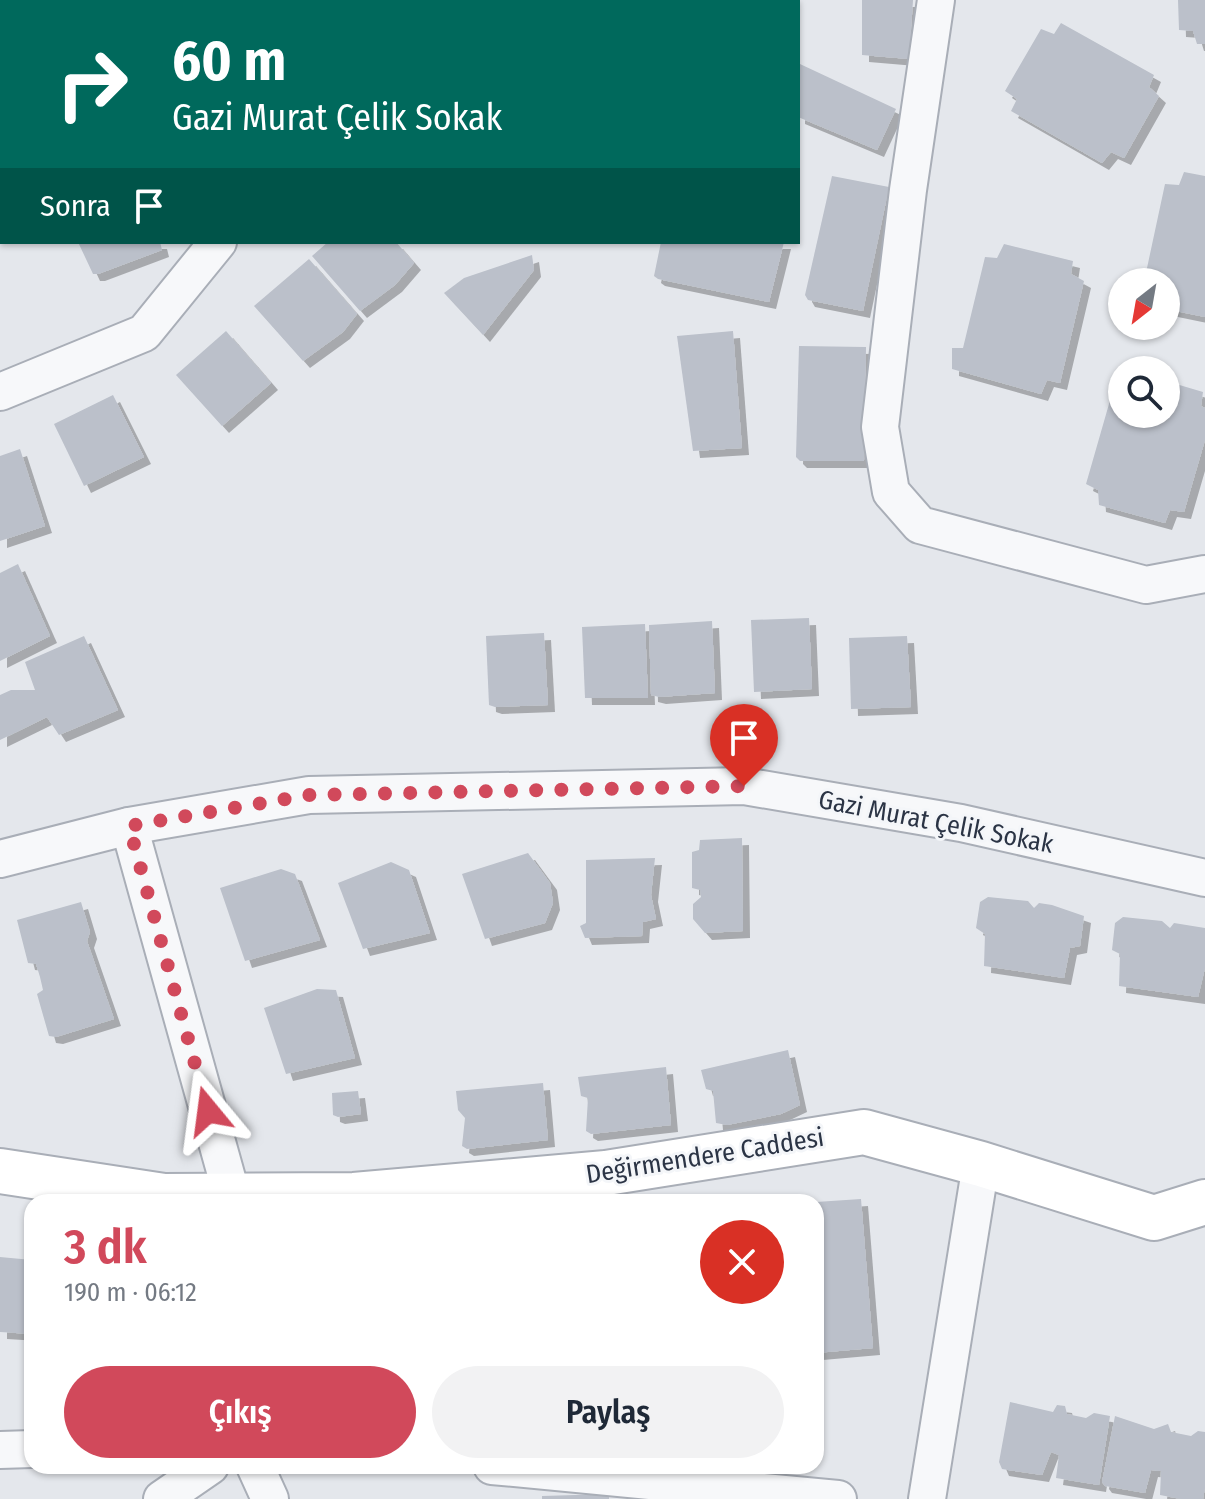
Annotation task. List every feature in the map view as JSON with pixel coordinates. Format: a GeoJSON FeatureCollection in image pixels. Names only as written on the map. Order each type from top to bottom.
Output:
{"type":"FeatureCollection","features":[{"type":"Feature","properties":{"kind":"street"},"geometry":{"type":"LineString","coordinates":[[936,0],[908,190],[880,427],[891,492],[920,525],[1146,585],[1205,574]]}},
{"type":"Feature","properties":{"kind":"street"},"geometry":{"type":"LineString","coordinates":[[0,392],[144,333],[216,244]]}},
{"type":"Feature","properties":{"kind":"street","name":"Gazi Murat Çelik Sokak"},"geometry":{"type":"LineString","coordinates":[[0,859],[129,826],[309,795],[744,786],[961,823],[1205,878]]}},
{"type":"Feature","properties":{"kind":"street"},"geometry":{"type":"LineString","coordinates":[[129,826],[231,1194]]}},
{"type":"Feature","properties":{"kind":"street","name":"Değirmendere Caddesi"},"geometry":{"type":"LineString","coordinates":[[390,1194],[606,1188],[864,1132],[981,1164],[1154,1218],[1205,1202]]}},
{"type":"Feature","properties":{"kind":"street"},"geometry":{"type":"LineString","coordinates":[[927,1499],[981,1164]]}},
{"type":"Feature","properties":{"kind":"street","name":"Değirmendere Caddesi"},"geometry":{"type":"LineString","coordinates":[[0,1171],[151,1194]]}},
{"type":"Feature","properties":{"kind":"street"},"geometry":{"type":"LineString","coordinates":[[0,1450],[24,1449]]}},
{"type":"Feature","properties":{"kind":"street"},"geometry":{"type":"LineString","coordinates":[[162,1499],[198,1474]]}},
{"type":"Feature","properties":{"kind":"street"},"geometry":{"type":"LineString","coordinates":[[259,1474],[270,1499]]}},
{"type":"Feature","properties":{"kind":"street"},"geometry":{"type":"LineString","coordinates":[[628,1474],[838,1499]]}},
{"type":"Feature","properties":{"kind":"building"},"geometry":{"type":"Polygon","coordinates":[[[862,0],[913,0],[909,59],[862,55],[862,0]]]}},
{"type":"Feature","properties":{"kind":"building"},"geometry":{"type":"Polygon","coordinates":[[[1178,0],[1205,0],[1205,44],[1197,44],[1193,31],[1179,30],[1178,0]]]}},
{"type":"Feature","properties":{"kind":"building"},"geometry":{"type":"Polygon","coordinates":[[[1061,23],[1154,75],[1149,87],[1159,96],[1124,158],[1111,152],[1102,163],[1011,111],[1017,99],[1005,91],[1041,29],[1054,34],[1061,23]]]}},
{"type":"Feature","properties":{"kind":"building"},"geometry":{"type":"Polygon","coordinates":[[[800,64],[896,109],[877,150],[800,118],[800,64]]]}},
{"type":"Feature","properties":{"kind":"building"},"geometry":{"type":"Polygon","coordinates":[[[1184,172],[1205,176],[1205,317],[1180,312],[1180,268],[1147,268],[1165,184],[1179,185],[1184,172]]]}},
{"type":"Feature","properties":{"kind":"building"},"geometry":{"type":"Polygon","coordinates":[[[832,176],[889,187],[863,311],[808,300],[805,295],[832,176]]]}},
{"type":"Feature","properties":{"kind":"building"},"geometry":{"type":"Polygon","coordinates":[[[79,244],[160,244],[162,250],[93,274],[79,244]]]}},
{"type":"Feature","properties":{"kind":"building"},"geometry":{"type":"Polygon","coordinates":[[[326,244],[398,244],[414,263],[395,285],[360,311],[312,256],[326,244]]]}},
{"type":"Feature","properties":{"kind":"building"},"geometry":{"type":"Polygon","coordinates":[[[661,244],[784,244],[769,302],[654,276],[661,244]]]}},
{"type":"Feature","properties":{"kind":"building"},"geometry":{"type":"Polygon","coordinates":[[[1004,244],[1073,261],[1071,274],[1084,281],[1060,383],[1047,380],[1041,394],[952,369],[952,348],[963,348],[985,257],[997,258],[1004,244]]]}},
{"type":"Feature","properties":{"kind":"building"},"geometry":{"type":"Polygon","coordinates":[[[532,255],[534,270],[483,335],[444,293],[464,278],[532,255]]]}},
{"type":"Feature","properties":{"kind":"building"},"geometry":{"type":"Polygon","coordinates":[[[309,259],[357,314],[343,332],[303,361],[254,306],[309,259]]]}},
{"type":"Feature","properties":{"kind":"building"},"geometry":{"type":"Polygon","coordinates":[[[226,331],[271,383],[222,426],[176,375],[226,331]]]}},
{"type":"Feature","properties":{"kind":"building"},"geometry":{"type":"Polygon","coordinates":[[[733,331],[742,448],[693,451],[677,336],[733,331]]]}},
{"type":"Feature","properties":{"kind":"building"},"geometry":{"type":"Polygon","coordinates":[[[799,346],[866,347],[864,461],[800,461],[796,457],[799,346]]]}},
{"type":"Feature","properties":{"kind":"building"},"geometry":{"type":"Polygon","coordinates":[[[1180,385],[1203,392],[1201,406],[1205,408],[1205,440],[1184,512],[1170,510],[1165,523],[1099,505],[1098,490],[1086,484],[1108,407],[1108,428],[1180,428],[1180,385]]]}},
{"type":"Feature","properties":{"kind":"building"},"geometry":{"type":"Polygon","coordinates":[[[113,395],[144,457],[84,486],[54,424],[113,395]]]}},
{"type":"Feature","properties":{"kind":"building"},"geometry":{"type":"Polygon","coordinates":[[[20,449],[45,526],[0,541],[0,456],[20,449]]]}},
{"type":"Feature","properties":{"kind":"building"},"geometry":{"type":"Polygon","coordinates":[[[18,564],[50,636],[0,661],[0,573],[18,564]]]}},
{"type":"Feature","properties":{"kind":"building"},"geometry":{"type":"Polygon","coordinates":[[[809,618],[812,689],[754,692],[751,620],[809,618]]]}},
{"type":"Feature","properties":{"kind":"building"},"geometry":{"type":"Polygon","coordinates":[[[712,621],[715,693],[651,695],[649,625],[712,621]]]}},
{"type":"Feature","properties":{"kind":"building"},"geometry":{"type":"Polygon","coordinates":[[[645,624],[648,698],[585,698],[582,627],[645,624]]]}},
{"type":"Feature","properties":{"kind":"building"},"geometry":{"type":"Polygon","coordinates":[[[544,633],[548,705],[489,705],[486,636],[544,633]]]}},
{"type":"Feature","properties":{"kind":"building"},"geometry":{"type":"Polygon","coordinates":[[[84,636],[118,710],[59,735],[47,717],[0,740],[0,695],[11,690],[35,690],[25,662],[84,636]]]}},
{"type":"Feature","properties":{"kind":"building"},"geometry":{"type":"Polygon","coordinates":[[[907,636],[911,707],[851,709],[849,638],[907,636]]]}},
{"type":"Feature","properties":{"kind":"building"},"geometry":{"type":"Polygon","coordinates":[[[742,838],[743,931],[705,933],[693,919],[693,904],[701,897],[700,890],[692,888],[692,852],[699,850],[700,840],[742,838]]]}},
{"type":"Feature","properties":{"kind":"building"},"geometry":{"type":"Polygon","coordinates":[[[528,853],[550,883],[553,903],[545,923],[485,939],[462,874],[528,853]]]}},
{"type":"Feature","properties":{"kind":"building"},"geometry":{"type":"Polygon","coordinates":[[[655,858],[651,895],[656,919],[643,922],[642,936],[585,938],[580,926],[586,923],[586,860],[655,858]]]}},
{"type":"Feature","properties":{"kind":"building"},"geometry":{"type":"Polygon","coordinates":[[[391,862],[409,870],[430,933],[363,949],[338,883],[391,862]]]}},
{"type":"Feature","properties":{"kind":"building"},"geometry":{"type":"Polygon","coordinates":[[[281,869],[295,874],[320,940],[245,961],[220,888],[281,869]]]}},
{"type":"Feature","properties":{"kind":"building"},"geometry":{"type":"Polygon","coordinates":[[[988,897],[1028,901],[1034,908],[1039,903],[1052,905],[1084,916],[1080,946],[1070,948],[1064,978],[984,966],[985,934],[976,928],[980,902],[988,897]]]}},
{"type":"Feature","properties":{"kind":"building"},"geometry":{"type":"Polygon","coordinates":[[[81,902],[90,932],[87,941],[114,1019],[56,1037],[49,1036],[37,994],[43,990],[40,977],[36,964],[28,963],[17,920],[81,902]]]}},
{"type":"Feature","properties":{"kind":"building"},"geometry":{"type":"Polygon","coordinates":[[[1123,917],[1162,921],[1170,928],[1174,923],[1205,928],[1205,968],[1198,997],[1119,986],[1120,954],[1112,950],[1115,923],[1123,917]]]}},
{"type":"Feature","properties":{"kind":"building"},"geometry":{"type":"Polygon","coordinates":[[[317,989],[336,990],[355,1058],[286,1074],[264,1008],[317,989]]]}},
{"type":"Feature","properties":{"kind":"building"},"geometry":{"type":"Polygon","coordinates":[[[788,1050],[800,1105],[781,1114],[727,1125],[716,1123],[713,1091],[706,1089],[701,1070],[788,1050]]]}},
{"type":"Feature","properties":{"kind":"building"},"geometry":{"type":"Polygon","coordinates":[[[666,1067],[671,1125],[591,1134],[586,1131],[588,1098],[581,1096],[578,1077],[666,1067]]]}},
{"type":"Feature","properties":{"kind":"building"},"geometry":{"type":"Polygon","coordinates":[[[543,1083],[548,1140],[467,1149],[462,1146],[465,1118],[458,1110],[456,1091],[543,1083]]]}},
{"type":"Feature","properties":{"kind":"building"},"geometry":{"type":"Polygon","coordinates":[[[358,1091],[361,1114],[333,1115],[332,1093],[358,1091]]]}},
{"type":"Feature","properties":{"kind":"building"},"geometry":{"type":"Polygon","coordinates":[[[861,1199],[873,1348],[824,1352],[824,1201],[861,1199]]]}},
{"type":"Feature","properties":{"kind":"building"},"geometry":{"type":"Polygon","coordinates":[[[0,1257],[24,1259],[24,1334],[0,1332],[0,1257]]]}},
{"type":"Feature","properties":{"kind":"building"},"geometry":{"type":"Polygon","coordinates":[[[1010,1402],[1053,1412],[1057,1405],[1065,1406],[1067,1414],[1086,1418],[1094,1413],[1110,1416],[1099,1485],[1056,1478],[1059,1455],[1051,1452],[1042,1475],[1002,1469],[999,1462],[1010,1402]]]}},
{"type":"Feature","properties":{"kind":"building"},"geometry":{"type":"Polygon","coordinates":[[[1115,1416],[1154,1429],[1168,1424],[1171,1432],[1191,1436],[1198,1431],[1205,1432],[1203,1499],[1160,1495],[1161,1471],[1151,1470],[1145,1493],[1105,1486],[1102,1482],[1115,1416]]]}},
{"type":"Feature","properties":{"kind":"building"},"geometry":{"type":"Polygon","coordinates":[[[609,1494],[609,1499],[542,1499],[542,1496],[609,1494]]]}},
{"type":"Feature","properties":{"kind":"route"},"geometry":{"type":"LineString","coordinates":[[208,1111],[129,826],[309,795],[744,786]]}}]}
